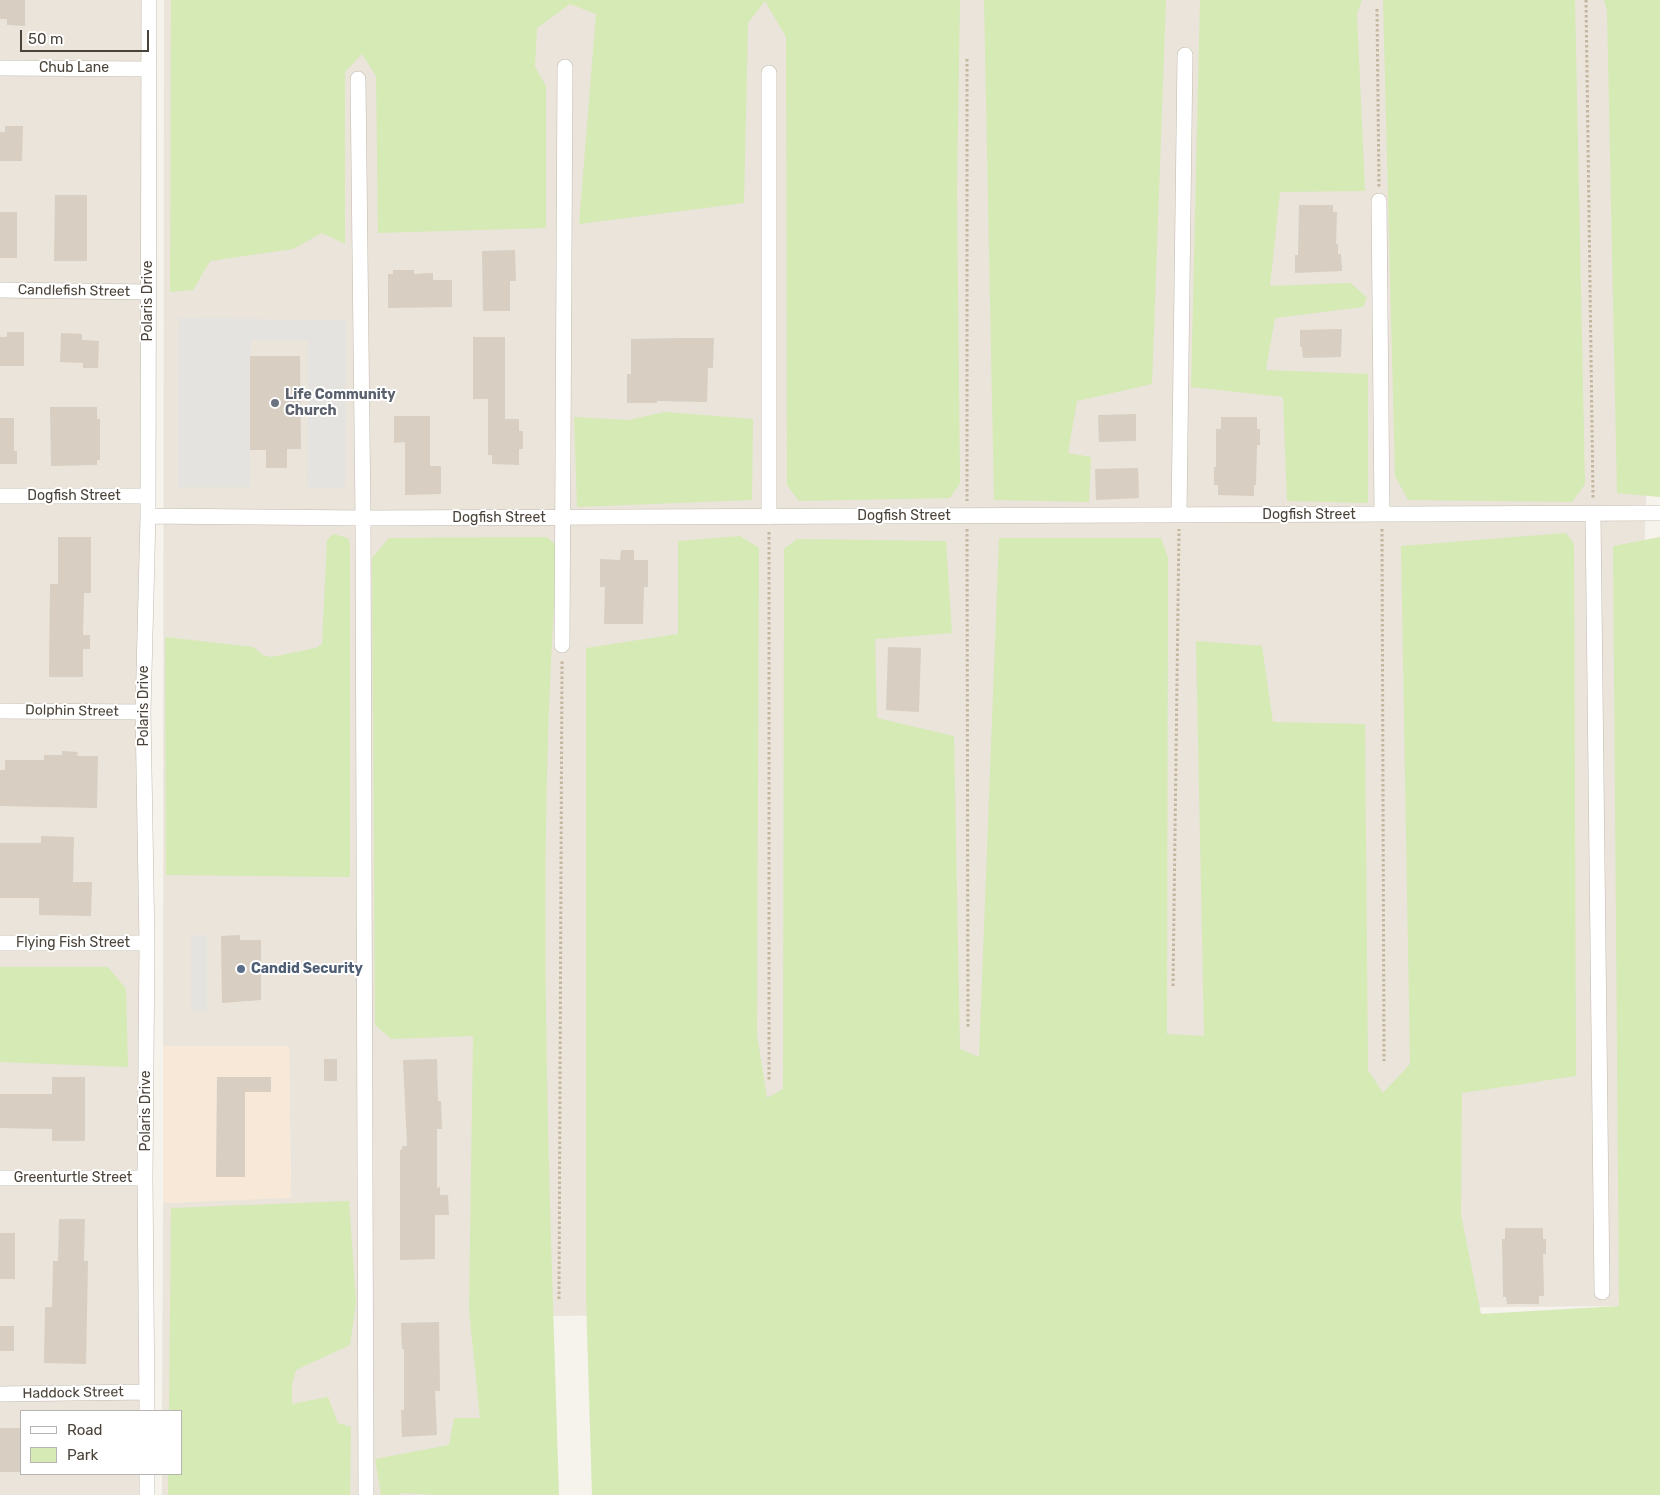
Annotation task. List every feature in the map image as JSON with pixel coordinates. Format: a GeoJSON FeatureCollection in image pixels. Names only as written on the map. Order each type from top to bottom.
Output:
{"type":"FeatureCollection","features":[{"type":"Feature","properties":{"kind":"street","name":"Polaris Drive"},"geometry":{"type":"LineString","coordinates":[[147,1410],[145,1178],[147,943],[143,712],[148,516],[149,0]]}},
{"type":"Feature","properties":{"kind":"street"},"geometry":{"type":"LineString","coordinates":[[1179,515],[1186,55]]}},
{"type":"Feature","properties":{"kind":"street"},"geometry":{"type":"LineString","coordinates":[[562,645],[565,66]]}},
{"type":"Feature","properties":{"kind":"street","name":"Chub Lane"},"geometry":{"type":"LineString","coordinates":[[0,68],[148,69]]}},
{"type":"Feature","properties":{"kind":"street"},"geometry":{"type":"LineString","coordinates":[[769,73],[769,517]]}},
{"type":"Feature","properties":{"kind":"street"},"geometry":{"type":"LineString","coordinates":[[358,79],[363,518],[366,1495]]}},
{"type":"Feature","properties":{"kind":"street"},"geometry":{"type":"LineString","coordinates":[[1379,201],[1382,514]]}},
{"type":"Feature","properties":{"kind":"street","name":"Candlefish Street"},"geometry":{"type":"LineString","coordinates":[[0,290],[148,292]]}},
{"type":"Feature","properties":{"kind":"street","name":"Dogfish Street"},"geometry":{"type":"LineString","coordinates":[[0,496],[148,496]]}},
{"type":"Feature","properties":{"kind":"street","name":"Dogfish Street"},"geometry":{"type":"LineString","coordinates":[[148,516],[563,518],[1660,513]]}},
{"type":"Feature","properties":{"kind":"street"},"geometry":{"type":"LineString","coordinates":[[1593,514],[1602,1292]]}},
{"type":"Feature","properties":{"kind":"street","name":"Dolphin Street"},"geometry":{"type":"LineString","coordinates":[[0,711],[143,712]]}},
{"type":"Feature","properties":{"kind":"street","name":"Flying Fish Street"},"geometry":{"type":"LineString","coordinates":[[0,943],[147,943]]}},
{"type":"Feature","properties":{"kind":"street","name":"Greenturtle Street"},"geometry":{"type":"LineString","coordinates":[[0,1178],[145,1178]]}},
{"type":"Feature","properties":{"kind":"street","name":"Haddock Street"},"geometry":{"type":"LineString","coordinates":[[0,1394],[147,1392]]}},
{"type":"Feature","properties":{"kind":"street"},"geometry":{"type":"LineString","coordinates":[[147,1475],[147,1495]]}},
{"type":"Feature","properties":{"kind":"path"},"geometry":{"type":"LineString","coordinates":[[1586,0],[1593,514]]}},
{"type":"Feature","properties":{"kind":"path"},"geometry":{"type":"LineString","coordinates":[[1377,9],[1379,201]]}},
{"type":"Feature","properties":{"kind":"path"},"geometry":{"type":"LineString","coordinates":[[967,59],[968,1029]]}},
{"type":"Feature","properties":{"kind":"path"},"geometry":{"type":"LineString","coordinates":[[1382,514],[1384,1061]]}},
{"type":"Feature","properties":{"kind":"path"},"geometry":{"type":"LineString","coordinates":[[1173,986],[1179,515]]}},
{"type":"Feature","properties":{"kind":"path"},"geometry":{"type":"LineString","coordinates":[[769,517],[769,1081]]}},
{"type":"Feature","properties":{"kind":"path"},"geometry":{"type":"LineString","coordinates":[[559,1299],[562,645]]}},
{"type":"Feature","properties":{"kind":"shaded area"},"geometry":{"type":"Polygon","coordinates":[[[0,0],[149,0],[147,1410],[20,1410],[20,1475],[147,1475],[147,1495],[0,1495],[0,0]]]}},
{"type":"Feature","properties":{"kind":"shaded area"},"geometry":{"type":"Polygon","coordinates":[[[164,0],[1660,0],[1660,83],[1619,1306],[540,1316],[540,1495],[162,1495],[162,1475],[182,1475],[182,1410],[162,1410],[163,1203],[291,1197],[289,1046],[163,1046],[164,0]]]}},
{"type":"Feature","properties":{"kind":"shaded area"},"geometry":{"type":"Polygon","coordinates":[[[179,318],[346,320],[345,488],[307,488],[308,341],[251,340],[250,487],[178,487],[179,318]]]}},
{"type":"Feature","properties":{"kind":"shaded area"},"geometry":{"type":"Polygon","coordinates":[[[191,935],[207,935],[207,1011],[191,1011],[191,935]]]}},
{"type":"Feature","properties":{"kind":"shaded area"},"geometry":{"type":"Polygon","coordinates":[[[163,1046],[289,1046],[291,1198],[163,1203],[163,1046]]]}},
{"type":"Feature","properties":{"kind":"green space"},"geometry":{"type":"Polygon","coordinates":[[[171,0],[960,0],[957,188],[960,483],[950,498],[799,501],[787,485],[786,37],[765,1],[748,23],[744,203],[579,224],[596,14],[570,4],[537,28],[535,67],[546,86],[546,228],[378,233],[376,76],[362,54],[345,72],[345,244],[322,233],[293,249],[210,261],[193,290],[170,292],[171,0]]]}},
{"type":"Feature","properties":{"kind":"green space"},"geometry":{"type":"Polygon","coordinates":[[[984,0],[1166,0],[1152,384],[1077,401],[1068,453],[1091,457],[1089,502],[994,500],[984,0]]]}},
{"type":"Feature","properties":{"kind":"green space"},"geometry":{"type":"Polygon","coordinates":[[[1200,0],[1362,0],[1357,14],[1365,191],[1280,192],[1270,286],[1351,283],[1367,298],[1363,307],[1275,318],[1266,370],[1368,374],[1368,503],[1287,501],[1283,397],[1191,387],[1200,0]]]}},
{"type":"Feature","properties":{"kind":"green space"},"geometry":{"type":"Polygon","coordinates":[[[1383,0],[1575,0],[1585,484],[1572,502],[1408,500],[1395,476],[1383,0]]]}},
{"type":"Feature","properties":{"kind":"green space"},"geometry":{"type":"Polygon","coordinates":[[[1604,0],[1660,0],[1660,497],[1617,493],[1607,11],[1604,0]]]}},
{"type":"Feature","properties":{"kind":"green space"},"geometry":{"type":"Polygon","coordinates":[[[665,412],[753,419],[752,500],[577,507],[574,417],[628,420],[665,412]]]}},
{"type":"Feature","properties":{"kind":"green space"},"geometry":{"type":"Polygon","coordinates":[[[1566,533],[1574,544],[1576,1076],[1462,1093],[1461,1215],[1481,1314],[1619,1306],[1613,546],[1660,537],[1660,1495],[592,1495],[586,1296],[586,648],[678,634],[678,541],[740,536],[759,548],[757,1035],[767,1098],[783,1089],[784,549],[797,539],[946,541],[952,633],[875,639],[877,718],[954,736],[960,1049],[979,1057],[999,538],[1161,538],[1168,558],[1167,1034],[1204,1036],[1196,641],[1262,646],[1273,722],[1365,724],[1368,1070],[1383,1093],[1410,1064],[1401,546],[1566,533]]]}},
{"type":"Feature","properties":{"kind":"green space"},"geometry":{"type":"Polygon","coordinates":[[[333,534],[348,538],[350,545],[350,877],[166,875],[165,637],[253,647],[263,655],[271,657],[316,648],[322,644],[327,540],[333,534]]]}},
{"type":"Feature","properties":{"kind":"green space"},"geometry":{"type":"Polygon","coordinates":[[[547,537],[558,547],[551,666],[545,902],[548,1140],[559,1495],[438,1495],[403,1493],[399,1495],[381,1495],[375,1459],[449,1445],[454,1418],[480,1418],[469,1310],[473,1036],[391,1039],[375,1025],[372,558],[389,538],[547,537]]]}},
{"type":"Feature","properties":{"kind":"green space"},"geometry":{"type":"Polygon","coordinates":[[[0,967],[108,967],[126,989],[128,1067],[0,1062],[0,967]]]}},
{"type":"Feature","properties":{"kind":"green space"},"geometry":{"type":"Polygon","coordinates":[[[349,1201],[356,1302],[350,1345],[296,1370],[292,1384],[292,1404],[328,1397],[338,1423],[351,1427],[350,1495],[168,1495],[168,1475],[182,1475],[182,1410],[169,1410],[171,1208],[349,1201]]]}},
{"type":"Feature","properties":{"kind":"building"},"geometry":{"type":"Polygon","coordinates":[[[0,0],[25,0],[25,26],[7,25],[7,19],[0,19],[0,0]]]}},
{"type":"Feature","properties":{"kind":"building"},"geometry":{"type":"Polygon","coordinates":[[[5,126],[23,126],[22,161],[0,161],[0,132],[5,132],[5,126]]]}},
{"type":"Feature","properties":{"kind":"building"},"geometry":{"type":"Polygon","coordinates":[[[55,195],[87,195],[87,261],[54,261],[55,195]]]}},
{"type":"Feature","properties":{"kind":"building"},"geometry":{"type":"Polygon","coordinates":[[[1299,205],[1333,205],[1333,212],[1337,212],[1336,244],[1338,244],[1338,254],[1341,254],[1342,271],[1295,273],[1295,255],[1298,255],[1299,205]]]}},
{"type":"Feature","properties":{"kind":"building"},"geometry":{"type":"Polygon","coordinates":[[[0,212],[17,212],[17,258],[0,258],[0,212]]]}},
{"type":"Feature","properties":{"kind":"building"},"geometry":{"type":"Polygon","coordinates":[[[515,250],[516,281],[510,281],[510,311],[483,311],[482,251],[515,250]]]}},
{"type":"Feature","properties":{"kind":"building"},"geometry":{"type":"Polygon","coordinates":[[[393,270],[414,270],[414,274],[433,273],[433,280],[452,280],[452,307],[388,308],[388,274],[393,274],[393,270]]]}},
{"type":"Feature","properties":{"kind":"building"},"geometry":{"type":"Polygon","coordinates":[[[1342,329],[1341,357],[1303,358],[1302,347],[1300,347],[1300,330],[1342,329]]]}},
{"type":"Feature","properties":{"kind":"building"},"geometry":{"type":"Polygon","coordinates":[[[7,332],[24,332],[24,366],[0,366],[0,337],[7,337],[7,332]]]}},
{"type":"Feature","properties":{"kind":"building"},"geometry":{"type":"Polygon","coordinates":[[[61,333],[82,334],[82,340],[99,341],[98,368],[83,368],[83,363],[60,362],[61,333]]]}},
{"type":"Feature","properties":{"kind":"building"},"geometry":{"type":"Polygon","coordinates":[[[473,337],[505,337],[505,419],[519,419],[519,431],[523,431],[523,449],[519,449],[519,465],[492,464],[492,455],[488,455],[488,399],[473,399],[473,337]]]}},
{"type":"Feature","properties":{"kind":"building"},"geometry":{"type":"Polygon","coordinates":[[[714,338],[713,368],[708,368],[707,402],[657,401],[657,403],[627,403],[627,374],[631,374],[631,339],[714,338]]]}},
{"type":"Feature","properties":{"kind":"building","name":"Life Community Church"},"geometry":{"type":"Polygon","coordinates":[[[250,356],[300,356],[301,449],[287,449],[287,468],[266,468],[266,450],[250,450],[250,356]]]}},
{"type":"Feature","properties":{"kind":"building"},"geometry":{"type":"Polygon","coordinates":[[[50,407],[97,407],[97,419],[100,419],[100,460],[97,460],[97,465],[51,466],[50,407]]]}},
{"type":"Feature","properties":{"kind":"building"},"geometry":{"type":"Polygon","coordinates":[[[1136,414],[1136,441],[1099,442],[1098,415],[1136,414]]]}},
{"type":"Feature","properties":{"kind":"building"},"geometry":{"type":"Polygon","coordinates":[[[394,416],[430,416],[430,466],[441,466],[441,494],[405,495],[405,442],[394,443],[394,416]]]}},
{"type":"Feature","properties":{"kind":"building"},"geometry":{"type":"Polygon","coordinates":[[[1221,417],[1257,417],[1257,429],[1260,429],[1260,445],[1257,445],[1254,496],[1218,495],[1218,485],[1214,485],[1214,467],[1216,467],[1216,429],[1221,429],[1221,417]]]}},
{"type":"Feature","properties":{"kind":"building"},"geometry":{"type":"Polygon","coordinates":[[[0,418],[14,418],[14,451],[17,451],[17,464],[0,464],[0,418]]]}},
{"type":"Feature","properties":{"kind":"building"},"geometry":{"type":"Polygon","coordinates":[[[1138,468],[1139,498],[1096,500],[1095,469],[1138,468]]]}},
{"type":"Feature","properties":{"kind":"building"},"geometry":{"type":"Polygon","coordinates":[[[58,537],[91,537],[91,593],[84,593],[83,635],[90,635],[90,649],[83,649],[83,677],[49,677],[50,584],[58,584],[58,537]]]}},
{"type":"Feature","properties":{"kind":"building"},"geometry":{"type":"Polygon","coordinates":[[[621,550],[634,550],[634,560],[648,560],[648,587],[644,587],[643,624],[604,624],[605,587],[600,587],[600,559],[620,560],[621,550]]]}},
{"type":"Feature","properties":{"kind":"building"},"geometry":{"type":"Polygon","coordinates":[[[888,647],[921,648],[919,712],[886,710],[888,647]]]}},
{"type":"Feature","properties":{"kind":"building"},"geometry":{"type":"Polygon","coordinates":[[[62,751],[78,752],[77,756],[98,756],[97,808],[0,806],[0,770],[5,770],[5,760],[44,760],[44,755],[62,755],[62,751]]]}},
{"type":"Feature","properties":{"kind":"building"},"geometry":{"type":"Polygon","coordinates":[[[41,836],[74,837],[73,882],[92,882],[91,916],[39,915],[39,898],[0,898],[0,843],[41,843],[41,836]]]}},
{"type":"Feature","properties":{"kind":"building","name":"Candid Security"},"geometry":{"type":"Polygon","coordinates":[[[240,935],[240,940],[261,940],[261,1000],[222,1003],[221,936],[240,935]]]}},
{"type":"Feature","properties":{"kind":"building"},"geometry":{"type":"Polygon","coordinates":[[[324,1059],[337,1059],[337,1081],[324,1081],[324,1059]]]}},
{"type":"Feature","properties":{"kind":"building"},"geometry":{"type":"Polygon","coordinates":[[[437,1059],[438,1101],[441,1101],[442,1129],[437,1129],[437,1188],[440,1187],[440,1195],[448,1195],[449,1215],[435,1215],[435,1259],[400,1260],[400,1150],[402,1150],[402,1146],[407,1146],[403,1060],[437,1059]]]}},
{"type":"Feature","properties":{"kind":"building"},"geometry":{"type":"Polygon","coordinates":[[[52,1077],[85,1077],[85,1141],[52,1141],[52,1129],[0,1128],[0,1094],[52,1094],[52,1077]]]}},
{"type":"Feature","properties":{"kind":"building"},"geometry":{"type":"Polygon","coordinates":[[[217,1077],[271,1077],[271,1092],[245,1092],[245,1177],[216,1177],[217,1077]]]}},
{"type":"Feature","properties":{"kind":"building"},"geometry":{"type":"Polygon","coordinates":[[[59,1219],[85,1219],[84,1261],[88,1261],[86,1364],[44,1363],[45,1307],[52,1307],[53,1261],[58,1261],[59,1219]]]}},
{"type":"Feature","properties":{"kind":"building"},"geometry":{"type":"Polygon","coordinates":[[[1505,1228],[1543,1228],[1543,1239],[1546,1239],[1546,1254],[1543,1254],[1544,1296],[1539,1296],[1539,1304],[1507,1304],[1506,1297],[1503,1297],[1502,1239],[1505,1239],[1505,1228]]]}},
{"type":"Feature","properties":{"kind":"building"},"geometry":{"type":"Polygon","coordinates":[[[0,1233],[15,1233],[15,1279],[0,1279],[0,1233]]]}},
{"type":"Feature","properties":{"kind":"building"},"geometry":{"type":"Polygon","coordinates":[[[439,1322],[440,1391],[435,1391],[437,1435],[402,1437],[401,1410],[404,1410],[404,1349],[402,1349],[401,1323],[439,1322]]]}},
{"type":"Feature","properties":{"kind":"building"},"geometry":{"type":"Polygon","coordinates":[[[0,1326],[14,1326],[14,1351],[0,1351],[0,1326]]]}},
{"type":"Feature","properties":{"kind":"building"},"geometry":{"type":"Polygon","coordinates":[[[0,1428],[20,1428],[20,1472],[0,1472],[0,1428]]]}},
{"type":"Feature","properties":{"kind":"place","name":"Life Community Church"},"geometry":{"type":"Point","coordinates":[275,403]}},
{"type":"Feature","properties":{"kind":"place","name":"Candid Security"},"geometry":{"type":"Point","coordinates":[241,969]}}]}
